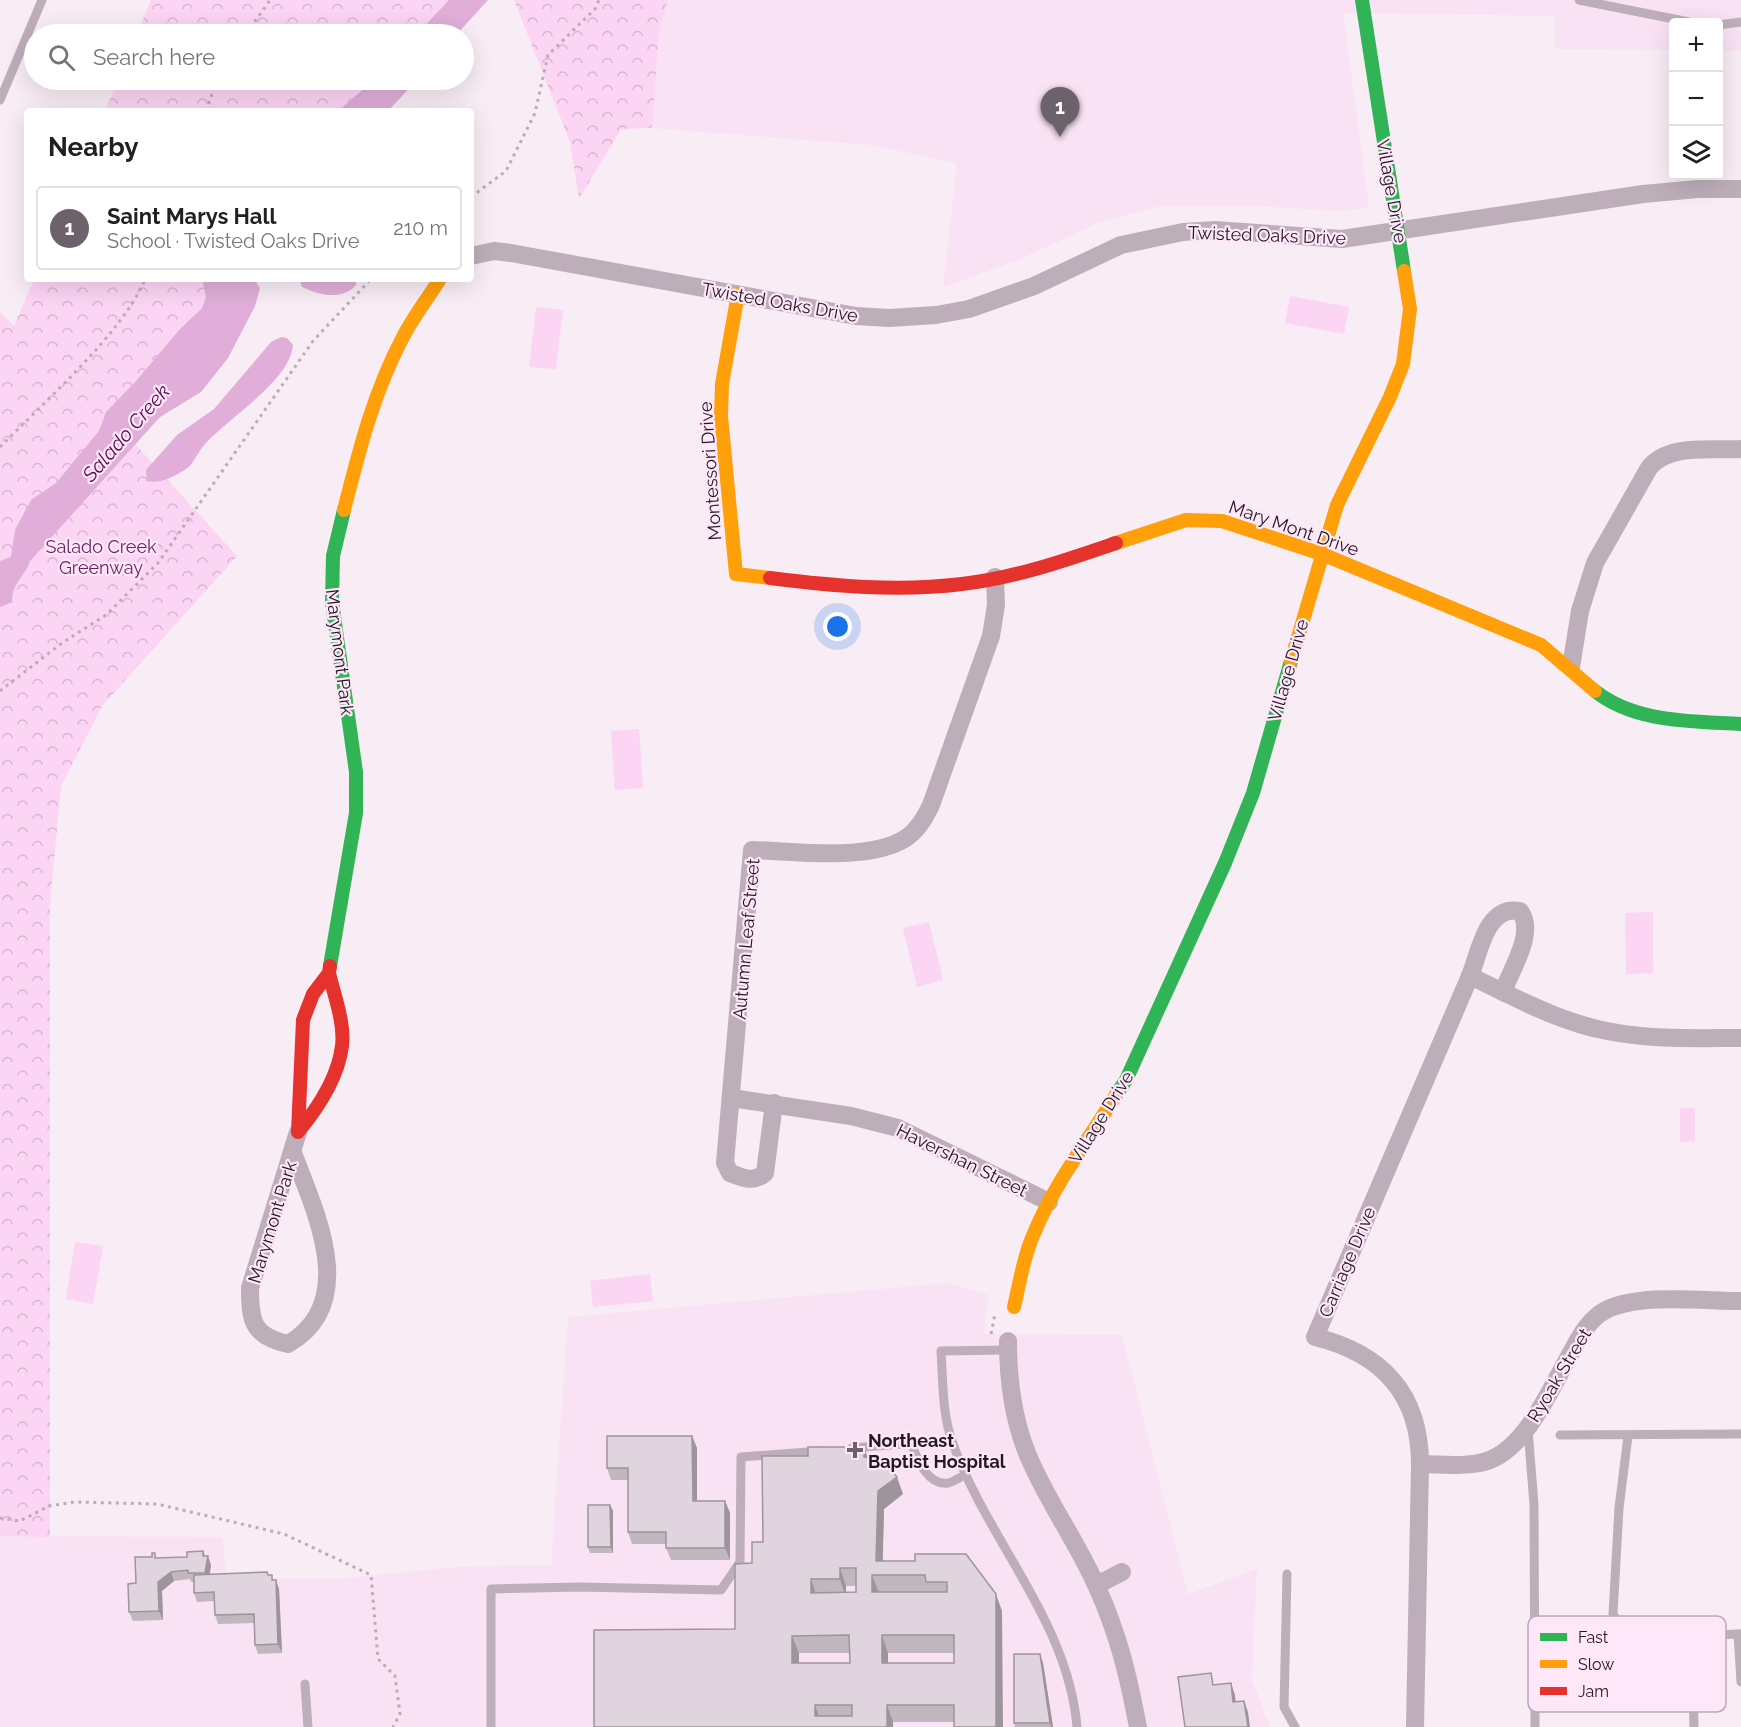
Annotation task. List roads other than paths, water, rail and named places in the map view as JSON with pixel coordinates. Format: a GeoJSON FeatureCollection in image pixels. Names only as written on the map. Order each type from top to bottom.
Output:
{"type":"FeatureCollection","features":[{"type":"Feature","properties":{"kind":"street","name":"Village Drive"},"geometry":{"type":"LineString","coordinates":[[1014,1307],[1024,1260],[1049,1202],[1126,1080],[1225,863],[1252,793],[1322,554],[1348,475],[1388,402],[1404,356],[1410,309],[1362,0]]}},
{"type":"Feature","properties":{"kind":"street","name":"Twisted Oaks Drive"},"geometry":{"type":"LineString","coordinates":[[474,255],[494,251],[511,253],[856,316],[889,318],[936,315],[969,309],[1034,286],[1091,257],[1152,237],[1215,230],[1342,239],[1643,194],[1698,189],[1741,189]]}},
{"type":"Feature","properties":{"kind":"street","name":"Marymont Park"},"geometry":{"type":"LineString","coordinates":[[298,1132],[317,1110],[336,1068],[342,1045],[340,1023],[328,973],[353,837],[356,772],[332,602],[333,556],[362,439],[380,387],[403,336],[438,282]]}},
{"type":"Feature","properties":{"kind":"street","name":"Montessori Drive"},"geometry":{"type":"LineString","coordinates":[[736,574],[722,416],[722,384],[738,294]]}},
{"type":"Feature","properties":{"kind":"street"},"geometry":{"type":"LineString","coordinates":[[1570,666],[1580,611],[1594,563],[1655,460],[1672,452],[1741,449]]}},
{"type":"Feature","properties":{"kind":"street","name":"Mary Mont Drive"},"geometry":{"type":"LineString","coordinates":[[736,574],[852,588],[963,584],[1048,566],[1186,520],[1222,521],[1322,554],[1541,645],[1570,666],[1602,696],[1630,711],[1741,723]]}},
{"type":"Feature","properties":{"kind":"street","name":"Autumn Leaf Street"},"geometry":{"type":"LineString","coordinates":[[774,1103],[765,1173],[758,1179],[751,1179],[730,1173],[725,1163],[752,850],[868,850],[895,843],[916,829],[931,806],[991,636],[996,605],[995,577]]}},
{"type":"Feature","properties":{"kind":"street","name":"Carriage Drive"},"geometry":{"type":"LineString","coordinates":[[1415,1727],[1420,1464],[1417,1429],[1412,1411],[1391,1378],[1360,1352],[1340,1343],[1315,1337],[1470,976],[1491,921],[1500,912],[1520,911],[1527,920],[1526,931],[1503,992]]}},
{"type":"Feature","properties":{"kind":"street","name":"Marymont Park"},"geometry":{"type":"LineString","coordinates":[[293,1153],[318,1217],[328,1253],[325,1299],[305,1335],[288,1344],[268,1339],[255,1327],[250,1308],[250,1288],[284,1171],[293,1153],[298,1132],[303,1020],[313,993],[328,973]]}},
{"type":"Feature","properties":{"kind":"street"},"geometry":{"type":"LineString","coordinates":[[1470,976],[1574,1022],[1605,1031],[1668,1038],[1741,1038]]}},
{"type":"Feature","properties":{"kind":"street","name":"Havershan Street"},"geometry":{"type":"LineString","coordinates":[[732,1098],[863,1118],[898,1128],[1049,1202]]}},
{"type":"Feature","properties":{"kind":"street","name":"Ryoak Street"},"geometry":{"type":"LineString","coordinates":[[1420,1464],[1480,1463],[1496,1457],[1511,1447],[1528,1428],[1577,1342],[1594,1318],[1604,1311],[1638,1301],[1741,1301]]}},
{"type":"Feature","properties":{"kind":"street"},"geometry":{"type":"LineString","coordinates":[[1008,1345],[1014,1406],[1026,1452],[1096,1585],[1120,1643],[1138,1727]]}},
{"type":"Feature","properties":{"kind":"street"},"geometry":{"type":"LineString","coordinates":[[1096,1585],[1122,1572]]}},
{"type":"Feature","properties":{"kind":"lane"},"geometry":{"type":"LineString","coordinates":[[32,24],[42,0]]}},
{"type":"Feature","properties":{"kind":"lane"},"geometry":{"type":"LineString","coordinates":[[1579,0],[1669,18]]}},
{"type":"Feature","properties":{"kind":"lane"},"geometry":{"type":"LineString","coordinates":[[1723,24],[1741,22]]}},
{"type":"Feature","properties":{"kind":"lane"},"geometry":{"type":"LineString","coordinates":[[0,100],[24,43]]}},
{"type":"Feature","properties":{"kind":"lane"},"geometry":{"type":"LineString","coordinates":[[1008,1345],[941,1351],[951,1440],[966,1474],[1044,1620],[1063,1661],[1075,1700],[1077,1727]]}},
{"type":"Feature","properties":{"kind":"lane"},"geometry":{"type":"LineString","coordinates":[[1528,1428],[1534,1504],[1535,1616]]}},
{"type":"Feature","properties":{"kind":"lane"},"geometry":{"type":"LineString","coordinates":[[1560,1435],[1741,1434]]}},
{"type":"Feature","properties":{"kind":"lane"},"geometry":{"type":"LineString","coordinates":[[1614,1616],[1619,1508],[1628,1436]]}},
{"type":"Feature","properties":{"kind":"lane"},"geometry":{"type":"LineString","coordinates":[[843,1449],[951,1440]]}},
{"type":"Feature","properties":{"kind":"lane"},"geometry":{"type":"LineString","coordinates":[[911,1443],[920,1464],[933,1480],[948,1483],[966,1474]]}},
{"type":"Feature","properties":{"kind":"lane"},"geometry":{"type":"LineString","coordinates":[[491,1727],[491,1589],[579,1587],[722,1590],[740,1562],[741,1457],[832,1450]]}},
{"type":"Feature","properties":{"kind":"lane"},"geometry":{"type":"LineString","coordinates":[[1287,1574],[1284,1707],[1295,1727]]}},
{"type":"Feature","properties":{"kind":"lane"},"geometry":{"type":"LineString","coordinates":[[1739,1634],[1741,1682]]}},
{"type":"Feature","properties":{"kind":"lane"},"geometry":{"type":"LineString","coordinates":[[305,1684],[308,1727]]}},
{"type":"Feature","properties":{"kind":"lane"},"geometry":{"type":"LineString","coordinates":[[1535,1712],[1535,1727]]}},
{"type":"Feature","properties":{"kind":"lane"},"geometry":{"type":"LineString","coordinates":[[1694,1712],[1694,1727]]}},
{"type":"Feature","properties":{"kind":"water"},"geometry":{"type":"Polygon","coordinates":[[[449,0],[488,0],[466,24],[426,24],[449,0]]]}},
{"type":"Feature","properties":{"kind":"water"},"geometry":{"type":"Polygon","coordinates":[[[362,90],[408,90],[391,108],[341,108],[362,90]]]}},
{"type":"Feature","properties":{"kind":"water","name":"Salado Creek"},"geometry":{"type":"Polygon","coordinates":[[[203,282],[256,282],[260,288],[255,306],[228,358],[201,392],[160,417],[30,561],[16,584],[12,602],[0,607],[0,561],[11,557],[15,530],[31,500],[56,483],[99,431],[106,412],[179,330],[202,308],[206,297],[203,282]]]}},
{"type":"Feature","properties":{"kind":"water"},"geometry":{"type":"Polygon","coordinates":[[[300,282],[356,282],[350,290],[337,295],[302,287],[300,282]]]}},
{"type":"Feature","properties":{"kind":"water"},"geometry":{"type":"Polygon","coordinates":[[[281,337],[287,338],[293,345],[289,359],[270,385],[215,434],[186,469],[167,479],[157,482],[147,481],[146,470],[177,435],[214,409],[271,342],[281,337]]]}},
{"type":"Feature","properties":{"kind":"place","name":"Saint Marys Hall"},"geometry":{"type":"Point","coordinates":[1060,137]}},
{"type":"Feature","properties":{"kind":"place","name":"Northeast Baptist Hospital"},"geometry":{"type":"Point","coordinates":[855,1450]}},
{"type":"Feature","properties":{"kind":"park label","name":"Salado Creek Greenway"},"geometry":{"type":"Point","coordinates":[101,556]}}]}
